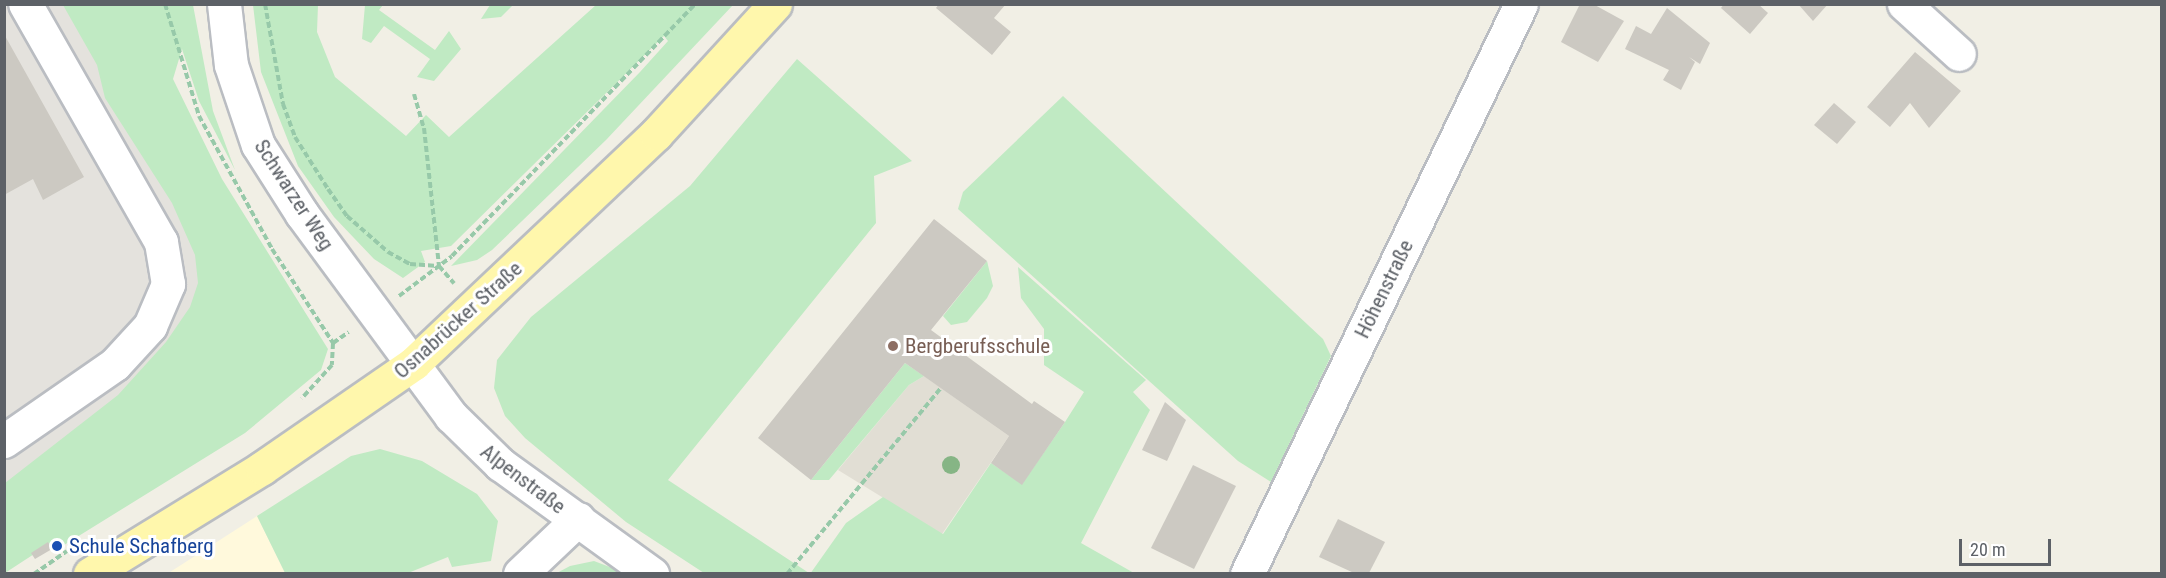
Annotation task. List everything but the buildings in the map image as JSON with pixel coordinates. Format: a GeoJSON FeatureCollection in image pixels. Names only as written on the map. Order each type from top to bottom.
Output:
{"type":"FeatureCollection","features":[{"type":"Feature","properties":{"kind":"main road","name":"Osnabrücker Straße"},"geometry":{"type":"LineString","coordinates":[[90,573],[262,468],[414,363],[656,134],[775,4]]}},
{"type":"Feature","properties":{"kind":"street"},"geometry":{"type":"LineString","coordinates":[[4,441],[115,364],[150,326],[168,285],[161,242],[25,4]]}},
{"type":"Feature","properties":{"kind":"street","name":"Schwarzer Weg"},"geometry":{"type":"LineString","coordinates":[[224,4],[231,65],[258,145],[302,214],[414,363]]}},
{"type":"Feature","properties":{"kind":"street","name":"Höhenstraße"},"geometry":{"type":"LineString","coordinates":[[1247,573],[1521,4]]}},
{"type":"Feature","properties":{"kind":"street"},"geometry":{"type":"LineString","coordinates":[[1904,4],[1959,54]]}},
{"type":"Feature","properties":{"kind":"street","name":"Alpenstraße"},"geometry":{"type":"LineString","coordinates":[[414,363],[466,435],[652,573]]}},
{"type":"Feature","properties":{"kind":"street"},"geometry":{"type":"LineString","coordinates":[[520,573],[578,519]]}},
{"type":"Feature","properties":{"kind":"path"},"geometry":{"type":"LineString","coordinates":[[165,4],[199,116],[272,249],[333,343],[332,365],[312,391]]}},
{"type":"Feature","properties":{"kind":"path"},"geometry":{"type":"LineString","coordinates":[[265,4],[283,104],[295,137],[328,189],[387,252],[410,264],[439,266],[695,4]]}},
{"type":"Feature","properties":{"kind":"path"},"geometry":{"type":"LineString","coordinates":[[414,94],[424,128],[439,266]]}},
{"type":"Feature","properties":{"kind":"path"},"geometry":{"type":"LineString","coordinates":[[787,573],[941,388]]}},
{"type":"Feature","properties":{"kind":"shaded area"},"geometry":{"type":"Polygon","coordinates":[[[5,5],[137,5],[256,272],[5,573],[5,5]]]}},
{"type":"Feature","properties":{"kind":"shaded area"},"geometry":{"type":"Polygon","coordinates":[[[924,376],[1009,436],[942,534],[838,470],[909,385],[924,376]]]}},
{"type":"Feature","properties":{"kind":"shaded area"},"geometry":{"type":"Polygon","coordinates":[[[257,516],[285,573],[167,574],[257,516]]]}},
{"type":"Feature","properties":{"kind":"green space"},"geometry":{"type":"Polygon","coordinates":[[[491,4],[513,5],[501,17],[481,19],[491,4]]]}},
{"type":"Feature","properties":{"kind":"green space"},"geometry":{"type":"Polygon","coordinates":[[[63,5],[193,5],[213,111],[235,170],[199,101],[182,49],[173,79],[222,179],[328,349],[321,370],[245,433],[56,550],[51,543],[5,573],[5,483],[118,395],[166,342],[190,307],[198,283],[195,255],[172,203],[105,98],[97,65],[63,5]]]}},
{"type":"Feature","properties":{"kind":"green space"},"geometry":{"type":"Polygon","coordinates":[[[253,5],[318,5],[317,32],[335,77],[406,136],[426,115],[449,137],[596,5],[733,5],[606,140],[492,250],[477,260],[451,266],[640,72],[668,41],[664,36],[451,246],[421,251],[425,262],[403,278],[374,259],[334,217],[298,166],[261,72],[253,5]]]}},
{"type":"Feature","properties":{"kind":"green space"},"geometry":{"type":"Polygon","coordinates":[[[365,5],[383,5],[379,10],[435,50],[449,31],[461,49],[434,81],[417,77],[430,59],[384,26],[371,43],[362,39],[365,5]]]}},
{"type":"Feature","properties":{"kind":"green space"},"geometry":{"type":"Polygon","coordinates":[[[797,59],[912,161],[874,176],[876,223],[668,480],[809,573],[704,573],[626,522],[525,438],[505,416],[494,388],[497,360],[531,317],[690,186],[797,59]]]}},
{"type":"Feature","properties":{"kind":"green space"},"geometry":{"type":"Polygon","coordinates":[[[1063,96],[1323,339],[1331,356],[1271,482],[1238,461],[958,209],[963,192],[1063,96]]]}},
{"type":"Feature","properties":{"kind":"green space"},"geometry":{"type":"Polygon","coordinates":[[[987,261],[993,286],[987,298],[967,322],[951,325],[943,316],[987,261]]]}},
{"type":"Feature","properties":{"kind":"green space"},"geometry":{"type":"Polygon","coordinates":[[[1018,267],[1146,380],[1133,392],[1150,410],[1081,543],[1134,573],[810,574],[846,523],[883,497],[943,534],[991,463],[1022,484],[1065,422],[1084,392],[1044,365],[1044,329],[1021,298],[1018,267]]]}},
{"type":"Feature","properties":{"kind":"green space"},"geometry":{"type":"Polygon","coordinates":[[[905,363],[924,376],[909,385],[829,480],[811,480],[905,363]]]}},
{"type":"Feature","properties":{"kind":"green space"},"geometry":{"type":"Polygon","coordinates":[[[380,449],[422,461],[477,494],[498,521],[491,561],[452,567],[448,557],[408,573],[285,573],[257,516],[351,456],[380,449]]]}},
{"type":"Feature","properties":{"kind":"green space"},"geometry":{"type":"Polygon","coordinates":[[[594,561],[628,574],[555,574],[570,566],[594,561]]]}},
{"type":"Feature","properties":{"kind":"place","name":"Bergberufsschule"},"geometry":{"type":"Point","coordinates":[893,346]}},
{"type":"Feature","properties":{"kind":"place","name":"Schule Schafberg"},"geometry":{"type":"Point","coordinates":[57,546]}}]}
